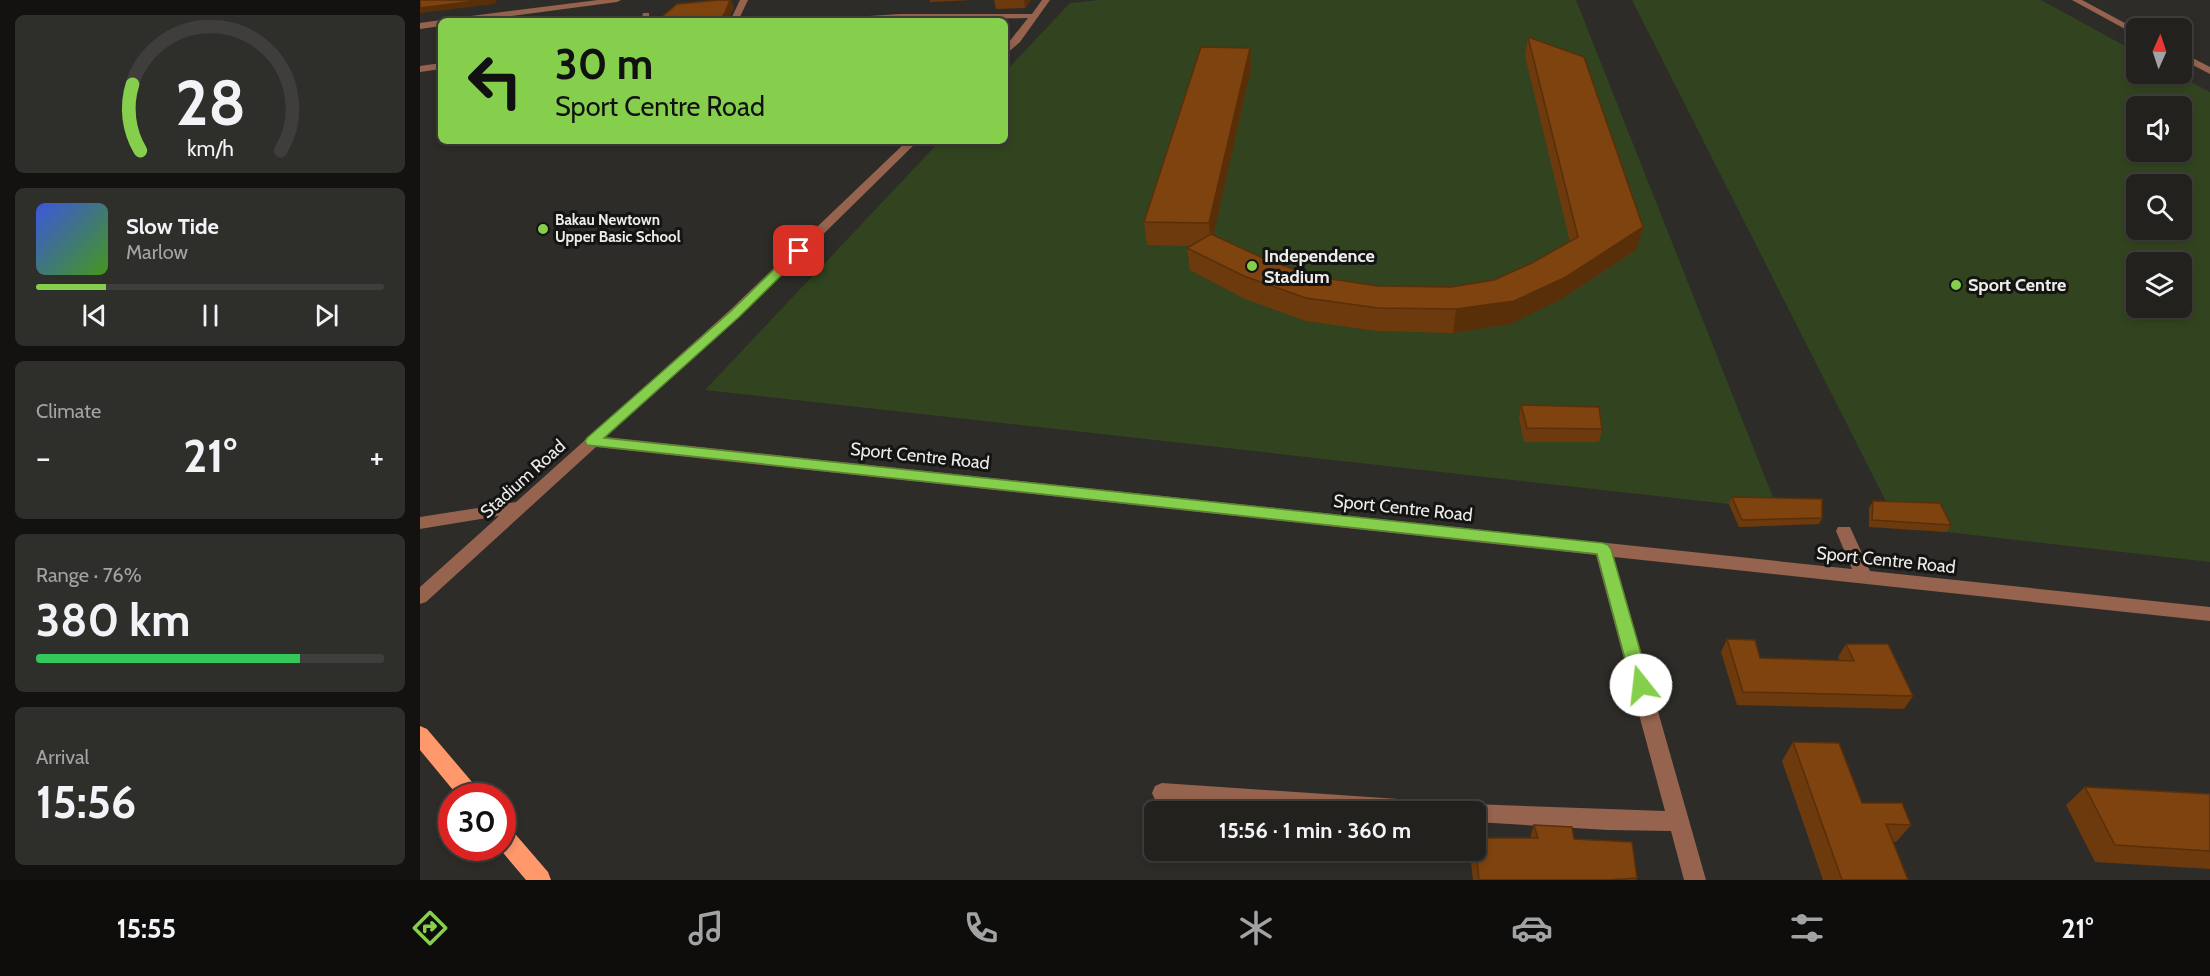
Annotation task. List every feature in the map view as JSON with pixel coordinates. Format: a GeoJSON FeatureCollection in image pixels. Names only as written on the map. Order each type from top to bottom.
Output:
{"type":"FeatureCollection","features":[{"type":"Feature","properties":{"kind":"main road"},"geometry":{"type":"LineString","coordinates":[[420,735],[460,783]]}},
{"type":"Feature","properties":{"kind":"main road"},"geometry":{"type":"LineString","coordinates":[[516,852],[540,880]]}},
{"type":"Feature","properties":{"kind":"street"},"geometry":{"type":"LineString","coordinates":[[478,18],[617,0]]}},
{"type":"Feature","properties":{"kind":"street"},"geometry":{"type":"LineString","coordinates":[[735,18],[744,0]]}},
{"type":"Feature","properties":{"kind":"street"},"geometry":{"type":"LineString","coordinates":[[1008,49],[1046,0]]}},
{"type":"Feature","properties":{"kind":"street"},"geometry":{"type":"LineString","coordinates":[[2076,0],[2126,27]]}},
{"type":"Feature","properties":{"kind":"street"},"geometry":{"type":"LineString","coordinates":[[859,18],[900,12],[1035,16]]}},
{"type":"Feature","properties":{"kind":"street"},"geometry":{"type":"LineString","coordinates":[[420,26],[438,23]]}},
{"type":"Feature","properties":{"kind":"street"},"geometry":{"type":"LineString","coordinates":[[2192,61],[2210,71]]}},
{"type":"Feature","properties":{"kind":"street"},"geometry":{"type":"LineString","coordinates":[[420,69],[438,66]]}},
{"type":"Feature","properties":{"kind":"street","name":"Stadium Road"},"geometry":{"type":"LineString","coordinates":[[420,597],[734,314],[910,144]]}},
{"type":"Feature","properties":{"kind":"street","name":"Sport Centre Road"},"geometry":{"type":"LineString","coordinates":[[591,441],[2210,614]]}},
{"type":"Feature","properties":{"kind":"street"},"geometry":{"type":"LineString","coordinates":[[420,523],[518,507]]}},
{"type":"Feature","properties":{"kind":"street"},"geometry":{"type":"LineString","coordinates":[[1844,531],[1864,577]]}},
{"type":"Feature","properties":{"kind":"street"},"geometry":{"type":"LineString","coordinates":[[1603,549],[1695,880]]}},
{"type":"Feature","properties":{"kind":"street"},"geometry":{"type":"LineString","coordinates":[[1162,793],[1291,801]]}},
{"type":"Feature","properties":{"kind":"street"},"geometry":{"type":"LineString","coordinates":[[1486,813],[1608,820],[1679,821]]}},
{"type":"Feature","properties":{"kind":"green space","name":"Independence Stadium"},"geometry":{"type":"Polygon","coordinates":[[[1100,0],[1576,0],[1784,525],[1739,527],[1729,504],[705,390],[937,144],[1008,144],[1008,69],[1070,3],[1100,0]]]}},
{"type":"Feature","properties":{"kind":"green space","name":"Sport Centre"},"geometry":{"type":"Polygon","coordinates":[[[1632,0],[2041,0],[2126,47],[2126,84],[2192,82],[2210,92],[2210,562],[1947,532],[1900,529],[1632,0]]]}},
{"type":"Feature","properties":{"kind":"building"},"geometry":{"type":"Polygon","coordinates":[[[420,0],[483,0],[420,8],[420,0]]]}},
{"type":"Feature","properties":{"kind":"building"},"geometry":{"type":"Polygon","coordinates":[[[730,0],[721,18],[661,18],[677,4],[730,0]]]}},
{"type":"Feature","properties":{"kind":"building"},"geometry":{"type":"Polygon","coordinates":[[[1528,37],[1584,57],[1643,227],[1566,277],[1514,301],[1456,309],[1378,308],[1306,298],[1244,276],[1187,248],[1211,234],[1269,261],[1317,277],[1378,286],[1451,287],[1494,280],[1532,263],[1578,237],[1528,37]]]}},
{"type":"Feature","properties":{"kind":"building"},"geometry":{"type":"Polygon","coordinates":[[[1201,47],[1250,48],[1209,223],[1144,222],[1201,47]]]}},
{"type":"Feature","properties":{"kind":"building"},"geometry":{"type":"Polygon","coordinates":[[[1521,405],[1599,407],[1602,429],[1527,428],[1521,405]]]}},
{"type":"Feature","properties":{"kind":"building"},"geometry":{"type":"Polygon","coordinates":[[[1732,497],[1822,499],[1822,518],[1742,520],[1732,497]]]}},
{"type":"Feature","properties":{"kind":"building"},"geometry":{"type":"Polygon","coordinates":[[[1873,501],[1940,503],[1951,525],[1872,520],[1873,501]]]}},
{"type":"Feature","properties":{"kind":"building"},"geometry":{"type":"Polygon","coordinates":[[[1727,639],[1755,640],[1760,658],[1854,661],[1846,644],[1888,644],[1913,696],[1743,692],[1727,639]]]}},
{"type":"Feature","properties":{"kind":"building"},"geometry":{"type":"Polygon","coordinates":[[[1793,742],[1839,743],[1862,803],[1902,803],[1911,825],[1886,824],[1908,880],[1842,880],[1793,742]]]}},
{"type":"Feature","properties":{"kind":"building"},"geometry":{"type":"Polygon","coordinates":[[[2085,787],[2210,794],[2210,851],[2115,845],[2085,787]]]}},
{"type":"Feature","properties":{"kind":"building"},"geometry":{"type":"Polygon","coordinates":[[[1534,825],[1572,827],[1574,839],[1632,842],[1637,878],[1479,880],[1477,861],[1486,861],[1486,838],[1538,838],[1534,825]]]}},
{"type":"Feature","properties":{"kind":"place","name":"Bakau Newtown Upper Basic School"},"geometry":{"type":"Point","coordinates":[543,229]}},
{"type":"Feature","properties":{"kind":"place","name":"Independence Stadium"},"geometry":{"type":"Point","coordinates":[1252,266]}},
{"type":"Feature","properties":{"kind":"place","name":"Sport Centre"},"geometry":{"type":"Point","coordinates":[1956,285]}},
{"type":"Feature","properties":{"kind":"route"},"geometry":{"type":"LineString","coordinates":[[799,251],[734,314],[591,441],[1603,549],[1641,685]]}}]}
